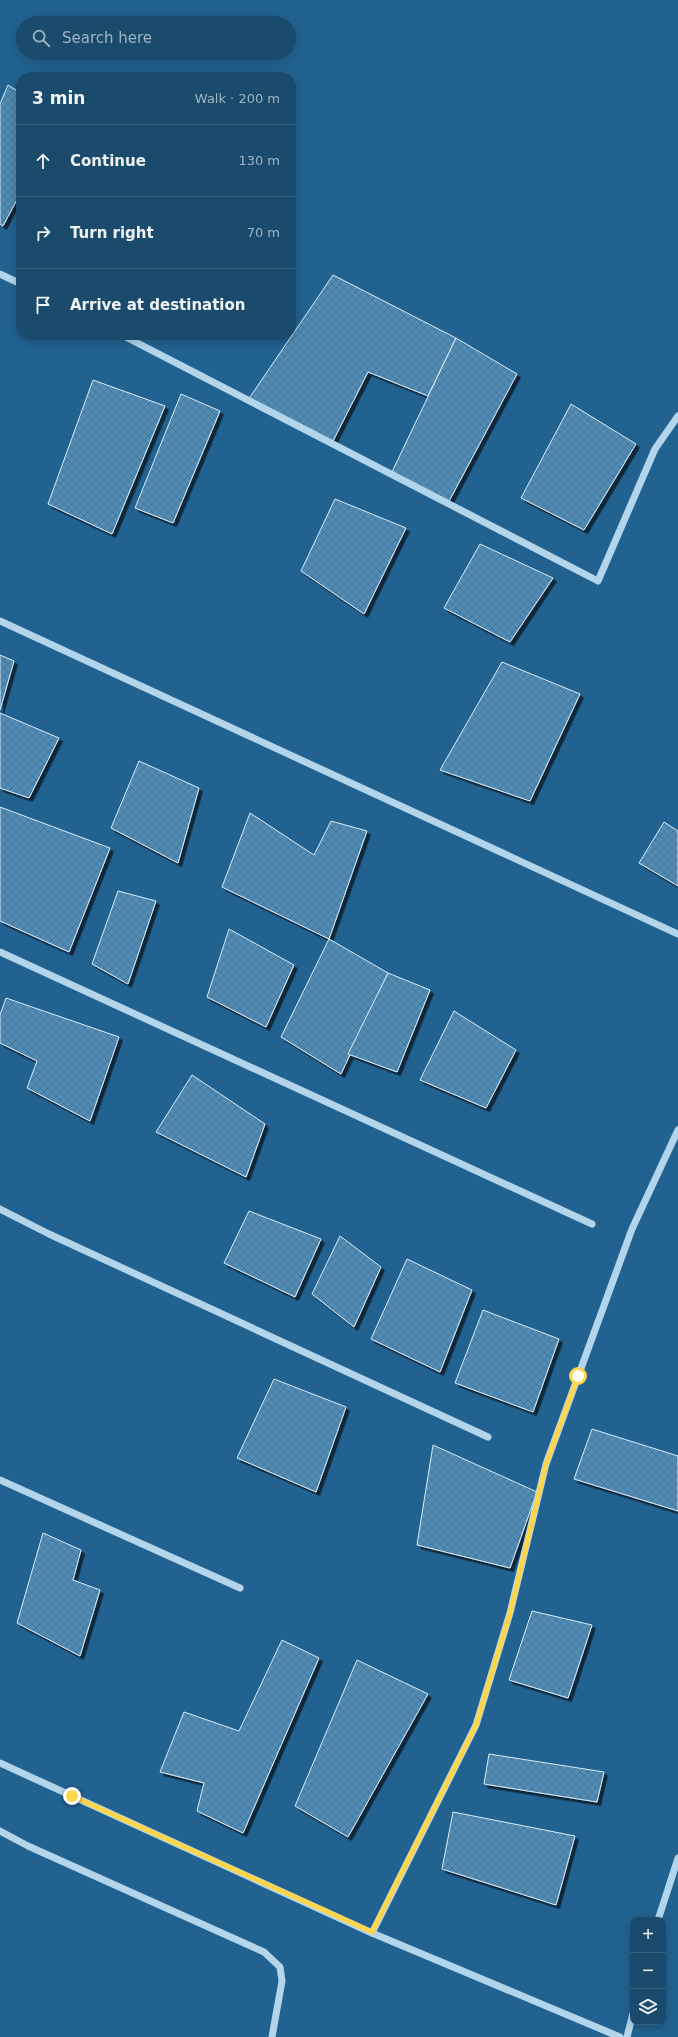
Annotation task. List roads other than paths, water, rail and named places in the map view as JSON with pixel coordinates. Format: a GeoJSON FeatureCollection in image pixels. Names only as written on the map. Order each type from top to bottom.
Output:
{"type":"FeatureCollection","features":[{"type":"Feature","properties":{"kind":"street"},"geometry":{"type":"LineString","coordinates":[[0,274],[16,282]]}},
{"type":"Feature","properties":{"kind":"street"},"geometry":{"type":"LineString","coordinates":[[132,340],[598,580],[655,449],[678,416]]}},
{"type":"Feature","properties":{"kind":"street"},"geometry":{"type":"LineString","coordinates":[[0,621],[678,934]]}},
{"type":"Feature","properties":{"kind":"street"},"geometry":{"type":"LineString","coordinates":[[0,952],[592,1224]]}},
{"type":"Feature","properties":{"kind":"street"},"geometry":{"type":"LineString","coordinates":[[372,1932],[476,1725],[510,1613],[546,1464],[632,1229],[678,1130]]}},
{"type":"Feature","properties":{"kind":"street"},"geometry":{"type":"LineString","coordinates":[[0,1209],[48,1234],[488,1437]]}},
{"type":"Feature","properties":{"kind":"street"},"geometry":{"type":"LineString","coordinates":[[0,1480],[240,1588]]}},
{"type":"Feature","properties":{"kind":"street"},"geometry":{"type":"LineString","coordinates":[[0,1763],[372,1932],[620,2037]]}},
{"type":"Feature","properties":{"kind":"street"},"geometry":{"type":"LineString","coordinates":[[0,1831],[28,1846],[264,1952],[280,1967],[282,1981],[272,2037]]}},
{"type":"Feature","properties":{"kind":"street"},"geometry":{"type":"LineString","coordinates":[[659,1917],[678,1858]]}},
{"type":"Feature","properties":{"kind":"street"},"geometry":{"type":"LineString","coordinates":[[626,2037],[630,2023]]}}]}
